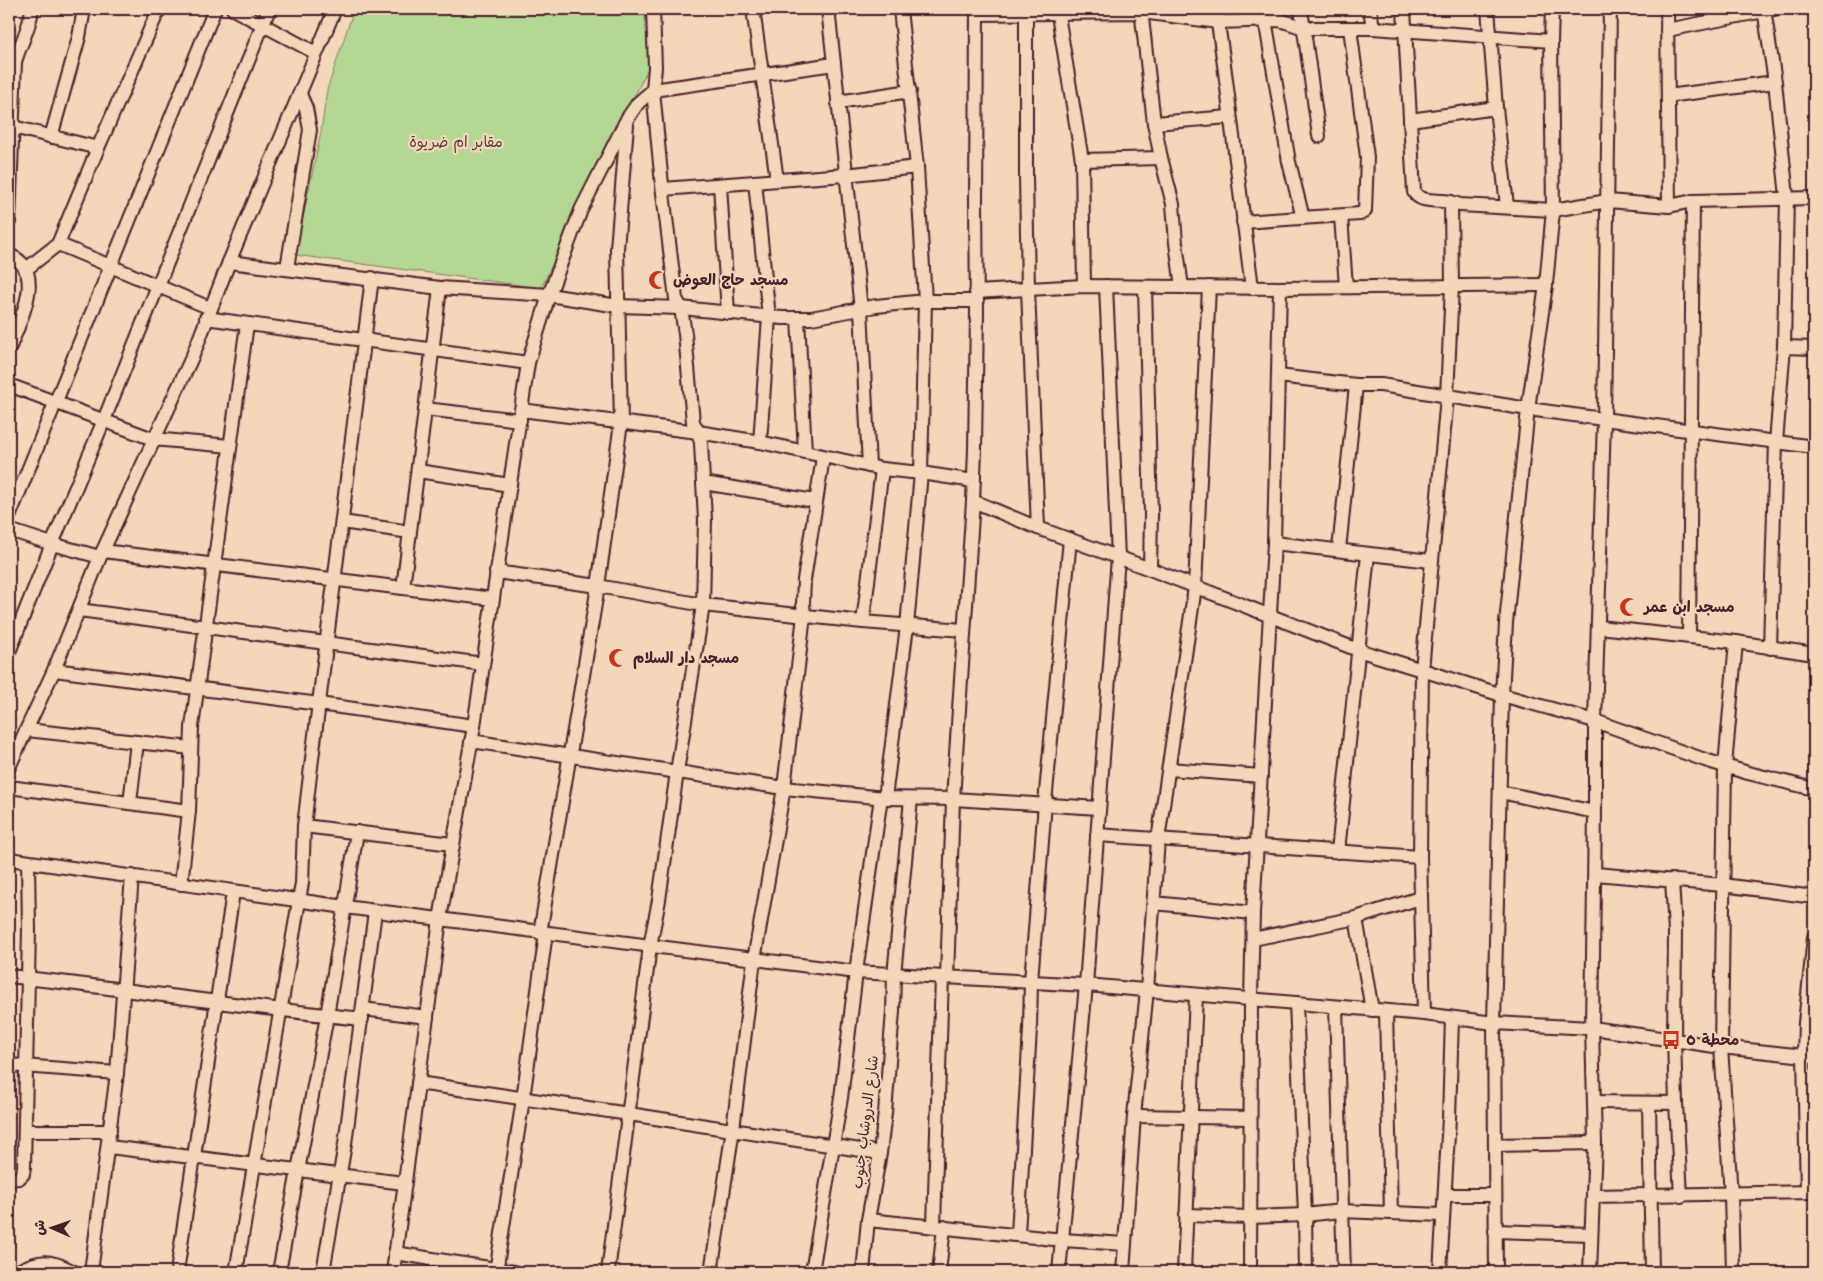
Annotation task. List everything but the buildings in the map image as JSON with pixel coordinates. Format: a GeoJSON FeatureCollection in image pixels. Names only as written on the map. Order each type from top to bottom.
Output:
{"type":"FeatureCollection","features":[{"type":"Feature","properties":{"kind":"street"},"geometry":{"type":"LineString","coordinates":[[9,222],[15,62],[28,31],[32,9]]}},
{"type":"Feature","properties":{"kind":"street"},"geometry":{"type":"LineString","coordinates":[[51,136],[78,42],[84,9]]}},
{"type":"Feature","properties":{"kind":"street"},"geometry":{"type":"LineString","coordinates":[[25,270],[58,244],[159,9]]}},
{"type":"Feature","properties":{"kind":"street"},"geometry":{"type":"LineString","coordinates":[[9,517],[215,9]]}},
{"type":"Feature","properties":{"kind":"street"},"geometry":{"type":"LineString","coordinates":[[233,9],[316,54]]}},
{"type":"Feature","properties":{"kind":"street"},"geometry":{"type":"LineString","coordinates":[[9,652],[269,9]]}},
{"type":"Feature","properties":{"kind":"street"},"geometry":{"type":"LineString","coordinates":[[9,767],[80,610],[101,554],[193,355],[208,313],[335,9]]}},
{"type":"Feature","properties":{"kind":"street"},"geometry":{"type":"LineString","coordinates":[[608,1272],[650,946],[659,900],[703,605],[705,520],[703,483],[698,432],[692,416],[685,334],[681,308],[676,299],[663,189],[654,90],[653,9]]}},
{"type":"Feature","properties":{"kind":"street"},"geometry":{"type":"LineString","coordinates":[[753,9],[777,180]]}},
{"type":"Feature","properties":{"kind":"street"},"geometry":{"type":"LineString","coordinates":[[828,9],[861,310],[869,466]]}},
{"type":"Feature","properties":{"kind":"street"},"geometry":{"type":"LineString","coordinates":[[812,1272],[844,1071],[856,972],[908,626],[921,473],[925,301],[918,167],[900,9]]}},
{"type":"Feature","properties":{"kind":"street"},"geometry":{"type":"LineString","coordinates":[[1216,9],[1252,288]]}},
{"type":"Feature","properties":{"kind":"street"},"geometry":{"type":"LineString","coordinates":[[1301,9],[1319,136]]}},
{"type":"Feature","properties":{"kind":"street"},"geometry":{"type":"LineString","coordinates":[[1370,9],[1373,28]]}},
{"type":"Feature","properties":{"kind":"street"},"geometry":{"type":"LineString","coordinates":[[1404,9],[1414,192],[1421,199],[1443,200],[1460,204],[1553,210],[1608,202],[1669,206],[1693,201],[1787,197],[1814,198]]}},
{"type":"Feature","properties":{"kind":"street"},"geometry":{"type":"LineString","coordinates":[[1488,9],[1496,108],[1507,206]]}},
{"type":"Feature","properties":{"kind":"street"},"geometry":{"type":"LineString","coordinates":[[1496,1272],[1494,1022],[1502,695],[1506,623],[1528,409],[1546,285],[1553,210],[1552,9]]}},
{"type":"Feature","properties":{"kind":"street"},"geometry":{"type":"LineString","coordinates":[[1590,1272],[1595,1143],[1592,1028],[1595,721],[1604,420],[1610,9]]}},
{"type":"Feature","properties":{"kind":"street"},"geometry":{"type":"LineString","coordinates":[[1667,9],[1669,206]]}},
{"type":"Feature","properties":{"kind":"street"},"geometry":{"type":"LineString","coordinates":[[1667,30],[1767,9],[1787,197],[1784,347],[1776,442],[1770,648]]}},
{"type":"Feature","properties":{"kind":"street"},"geometry":{"type":"LineString","coordinates":[[939,1272],[945,977],[953,799],[974,481],[977,11],[1026,14],[1058,10],[1141,10],[1218,22],[1265,19],[1280,20],[1304,28],[1373,28],[1551,41]]}},
{"type":"Feature","properties":{"kind":"street"},"geometry":{"type":"LineString","coordinates":[[1058,10],[1082,160],[1084,286]]}},
{"type":"Feature","properties":{"kind":"street"},"geometry":{"type":"LineString","coordinates":[[1141,10],[1154,123],[1173,204],[1182,287]]}},
{"type":"Feature","properties":{"kind":"street"},"geometry":{"type":"LineString","coordinates":[[1026,14],[1028,290],[1038,528]]}},
{"type":"Feature","properties":{"kind":"street"},"geometry":{"type":"LineString","coordinates":[[1265,19],[1288,162],[1303,218]]}},
{"type":"Feature","properties":{"kind":"street"},"geometry":{"type":"LineString","coordinates":[[1243,222],[1341,216],[1365,212],[1368,157],[1350,28]]}},
{"type":"Feature","properties":{"kind":"street"},"geometry":{"type":"LineString","coordinates":[[393,1272],[440,920],[484,664],[528,363],[549,295],[581,210],[627,119],[638,103],[654,90],[834,64]]}},
{"type":"Feature","properties":{"kind":"street"},"geometry":{"type":"LineString","coordinates":[[1668,96],[1775,82]]}},
{"type":"Feature","properties":{"kind":"street"},"geometry":{"type":"LineString","coordinates":[[838,102],[910,91]]}},
{"type":"Feature","properties":{"kind":"street"},"geometry":{"type":"LineString","coordinates":[[287,268],[310,130],[306,108],[300,94]]}},
{"type":"Feature","properties":{"kind":"street"},"geometry":{"type":"LineString","coordinates":[[1410,120],[1496,108]]}},
{"type":"Feature","properties":{"kind":"street"},"geometry":{"type":"LineString","coordinates":[[1154,123],[1230,117]]}},
{"type":"Feature","properties":{"kind":"street"},"geometry":{"type":"LineString","coordinates":[[496,1271],[523,1099],[543,933],[598,586],[621,423],[618,240],[627,119]]}},
{"type":"Feature","properties":{"kind":"street"},"geometry":{"type":"LineString","coordinates":[[13,127],[98,148]]}},
{"type":"Feature","properties":{"kind":"street"},"geometry":{"type":"LineString","coordinates":[[1082,160],[1161,158]]}},
{"type":"Feature","properties":{"kind":"street"},"geometry":{"type":"LineString","coordinates":[[663,189],[845,175],[918,167]]}},
{"type":"Feature","properties":{"kind":"street"},"geometry":{"type":"LineString","coordinates":[[755,182],[769,317],[760,442]]}},
{"type":"Feature","properties":{"kind":"street"},"geometry":{"type":"LineString","coordinates":[[720,184],[728,313]]}},
{"type":"Feature","properties":{"kind":"street"},"geometry":{"type":"LineString","coordinates":[[1689,637],[1693,201]]}},
{"type":"Feature","properties":{"kind":"street"},"geometry":{"type":"LineString","coordinates":[[1424,1014],[1420,898],[1422,670],[1447,397],[1452,286],[1451,202]]}},
{"type":"Feature","properties":{"kind":"street"},"geometry":{"type":"LineString","coordinates":[[1341,216],[1346,287]]}},
{"type":"Feature","properties":{"kind":"street"},"geometry":{"type":"LineString","coordinates":[[58,244],[158,286],[208,313],[247,324],[528,363]]}},
{"type":"Feature","properties":{"kind":"street"},"geometry":{"type":"LineString","coordinates":[[9,255],[20,262],[25,270],[30,289],[9,349]]}},
{"type":"Feature","properties":{"kind":"street"},"geometry":{"type":"LineString","coordinates":[[229,262],[372,278],[440,288],[549,295],[618,306],[681,308],[798,318],[812,318],[876,306],[1084,286],[1280,288],[1546,285]]}},
{"type":"Feature","properties":{"kind":"street"},"geometry":{"type":"LineString","coordinates":[[236,1272],[303,876],[304,826],[372,278]]}},
{"type":"Feature","properties":{"kind":"street"},"geometry":{"type":"LineString","coordinates":[[1059,1272],[1086,985],[1118,557],[1106,286]]}},
{"type":"Feature","properties":{"kind":"street"},"geometry":{"type":"LineString","coordinates":[[1145,287],[1151,507],[1150,569]]}},
{"type":"Feature","properties":{"kind":"street"},"geometry":{"type":"LineString","coordinates":[[1123,1272],[1134,1116],[1147,990],[1158,840],[1195,587],[1209,287]]}},
{"type":"Feature","properties":{"kind":"street"},"geometry":{"type":"LineString","coordinates":[[403,588],[440,288]]}},
{"type":"Feature","properties":{"kind":"street"},"geometry":{"type":"LineString","coordinates":[[1250,1272],[1253,913],[1274,543],[1280,288]]}},
{"type":"Feature","properties":{"kind":"street"},"geometry":{"type":"LineString","coordinates":[[798,318],[806,452]]}},
{"type":"Feature","properties":{"kind":"street"},"geometry":{"type":"LineString","coordinates":[[181,884],[189,811],[191,748],[196,688],[215,565],[247,324]]}},
{"type":"Feature","properties":{"kind":"street"},"geometry":{"type":"LineString","coordinates":[[1784,347],[1814,348]]}},
{"type":"Feature","properties":{"kind":"street"},"geometry":{"type":"LineString","coordinates":[[1278,376],[1356,385],[1381,385],[1447,397],[1604,420],[1814,447]]}},
{"type":"Feature","properties":{"kind":"street"},"geometry":{"type":"LineString","coordinates":[[9,385],[154,439],[230,446]]}},
{"type":"Feature","properties":{"kind":"street"},"geometry":{"type":"LineString","coordinates":[[1339,550],[1356,385]]}},
{"type":"Feature","properties":{"kind":"street"},"geometry":{"type":"LineString","coordinates":[[425,410],[621,423],[698,432],[760,442],[882,469],[974,481]]}},
{"type":"Feature","properties":{"kind":"street"},"geometry":{"type":"LineString","coordinates":[[711,1272],[733,1129],[754,960],[784,788],[804,615],[802,611],[803,593],[822,457]]}},
{"type":"Feature","properties":{"kind":"street"},"geometry":{"type":"LineString","coordinates":[[863,622],[882,469]]}},
{"type":"Feature","properties":{"kind":"street"},"geometry":{"type":"LineString","coordinates":[[418,472],[510,485]]}},
{"type":"Feature","properties":{"kind":"street"},"geometry":{"type":"LineString","coordinates":[[703,483],[815,501]]}},
{"type":"Feature","properties":{"kind":"street"},"geometry":{"type":"LineString","coordinates":[[973,500],[1038,528],[1150,569],[1358,650],[1502,695],[1595,721],[1705,760],[1748,773],[1814,788]]}},
{"type":"Feature","properties":{"kind":"street"},"geometry":{"type":"LineString","coordinates":[[342,522],[410,532]]}},
{"type":"Feature","properties":{"kind":"street"},"geometry":{"type":"LineString","coordinates":[[9,530],[52,544],[101,554],[215,565],[493,599]]}},
{"type":"Feature","properties":{"kind":"street"},"geometry":{"type":"LineString","coordinates":[[1018,1234],[1031,981],[1045,803],[1070,539]]}},
{"type":"Feature","properties":{"kind":"street"},"geometry":{"type":"LineString","coordinates":[[1274,543],[1432,561]]}},
{"type":"Feature","properties":{"kind":"street"},"geometry":{"type":"LineString","coordinates":[[1338,852],[1368,554]]}},
{"type":"Feature","properties":{"kind":"street"},"geometry":{"type":"LineString","coordinates":[[496,572],[598,586],[703,605],[863,622],[963,630]]}},
{"type":"Feature","properties":{"kind":"street"},"geometry":{"type":"LineString","coordinates":[[80,610],[484,664]]}},
{"type":"Feature","properties":{"kind":"street"},"geometry":{"type":"LineString","coordinates":[[1599,628],[1736,642],[1814,654]]}},
{"type":"Feature","properties":{"kind":"street"},"geometry":{"type":"LineString","coordinates":[[1733,1272],[1731,1195],[1721,1047],[1725,766],[1736,642]]}},
{"type":"Feature","properties":{"kind":"street"},"geometry":{"type":"LineString","coordinates":[[54,670],[474,726]]}},
{"type":"Feature","properties":{"kind":"street"},"geometry":{"type":"LineString","coordinates":[[27,730],[191,748]]}},
{"type":"Feature","properties":{"kind":"street"},"geometry":{"type":"LineString","coordinates":[[471,741],[784,788],[883,798],[1045,803],[1099,808]]}},
{"type":"Feature","properties":{"kind":"street"},"geometry":{"type":"LineString","coordinates":[[130,803],[137,742]]}},
{"type":"Feature","properties":{"kind":"street"},"geometry":{"type":"LineString","coordinates":[[1168,769],[1261,776]]}},
{"type":"Feature","properties":{"kind":"street"},"geometry":{"type":"LineString","coordinates":[[9,787],[189,811]]}},
{"type":"Feature","properties":{"kind":"street"},"geometry":{"type":"LineString","coordinates":[[1500,792],[1595,812]]}},
{"type":"Feature","properties":{"kind":"street","name":"شارع الدروشاب جنوب"},"geometry":{"type":"LineString","coordinates":[[863,1272],[868,1220],[880,1153],[888,1074],[894,974],[910,799]]}},
{"type":"Feature","properties":{"kind":"street"},"geometry":{"type":"LineString","coordinates":[[304,826],[452,844]]}},
{"type":"Feature","properties":{"kind":"street"},"geometry":{"type":"LineString","coordinates":[[279,1272],[327,1016],[357,832]]}},
{"type":"Feature","properties":{"kind":"street"},"geometry":{"type":"LineString","coordinates":[[1096,835],[1420,858]]}},
{"type":"Feature","properties":{"kind":"street"},"geometry":{"type":"LineString","coordinates":[[9,859],[440,920],[856,972],[1086,985],[1424,1014],[1494,1022],[1592,1028],[1721,1047],[1809,1056]]}},
{"type":"Feature","properties":{"kind":"street"},"geometry":{"type":"LineString","coordinates":[[9,1179],[20,1178],[24,1174],[28,862]]}},
{"type":"Feature","properties":{"kind":"street"},"geometry":{"type":"LineString","coordinates":[[1595,874],[1723,885],[1814,897]]}},
{"type":"Feature","properties":{"kind":"street"},"geometry":{"type":"LineString","coordinates":[[91,1272],[109,1147],[117,1073],[132,876]]}},
{"type":"Feature","properties":{"kind":"street"},"geometry":{"type":"LineString","coordinates":[[1672,880],[1675,932],[1674,1040],[1681,1196]]}},
{"type":"Feature","properties":{"kind":"street"},"geometry":{"type":"LineString","coordinates":[[177,1272],[233,892]]}},
{"type":"Feature","properties":{"kind":"street"},"geometry":{"type":"LineString","coordinates":[[1253,939],[1356,918],[1420,898]]}},
{"type":"Feature","properties":{"kind":"street"},"geometry":{"type":"LineString","coordinates":[[1154,903],[1253,913]]}},
{"type":"Feature","properties":{"kind":"street"},"geometry":{"type":"LineString","coordinates":[[323,1272],[340,1174],[375,911]]}},
{"type":"Feature","properties":{"kind":"street"},"geometry":{"type":"LineString","coordinates":[[1356,918],[1372,1010]]}},
{"type":"Feature","properties":{"kind":"street"},"geometry":{"type":"LineString","coordinates":[[1593,1196],[1681,1196],[1811,1192],[1809,1056],[1805,1023],[1814,937]]}},
{"type":"Feature","properties":{"kind":"street"},"geometry":{"type":"LineString","coordinates":[[9,976],[327,1016],[362,1014],[427,1017]]}},
{"type":"Feature","properties":{"kind":"street"},"geometry":{"type":"LineString","coordinates":[[1184,1272],[1196,995]]}},
{"type":"Feature","properties":{"kind":"street"},"geometry":{"type":"LineString","coordinates":[[1296,1003],[1306,1272]]}},
{"type":"Feature","properties":{"kind":"street"},"geometry":{"type":"LineString","coordinates":[[1336,1007],[1344,1272]]}},
{"type":"Feature","properties":{"kind":"street"},"geometry":{"type":"LineString","coordinates":[[1386,1012],[1391,1213]]}},
{"type":"Feature","properties":{"kind":"street"},"geometry":{"type":"LineString","coordinates":[[1440,1272],[1452,1018]]}},
{"type":"Feature","properties":{"kind":"street"},"geometry":{"type":"LineString","coordinates":[[9,1065],[117,1073]]}},
{"type":"Feature","properties":{"kind":"street"},"geometry":{"type":"LineString","coordinates":[[418,1084],[733,1129],[880,1153]]}},
{"type":"Feature","properties":{"kind":"street"},"geometry":{"type":"LineString","coordinates":[[1594,1102],[1676,1104]]}},
{"type":"Feature","properties":{"kind":"street"},"geometry":{"type":"LineString","coordinates":[[1649,1102],[1652,1272]]}},
{"type":"Feature","properties":{"kind":"street"},"geometry":{"type":"LineString","coordinates":[[1134,1116],[1250,1118]]}},
{"type":"Feature","properties":{"kind":"street"},"geometry":{"type":"LineString","coordinates":[[25,1131],[110,1131]]}},
{"type":"Feature","properties":{"kind":"street"},"geometry":{"type":"LineString","coordinates":[[1495,1145],[1595,1143]]}},
{"type":"Feature","properties":{"kind":"street"},"geometry":{"type":"LineString","coordinates":[[109,1147],[404,1183]]}},
{"type":"Feature","properties":{"kind":"street"},"geometry":{"type":"LineString","coordinates":[[1445,1194],[1495,1195]]}},
{"type":"Feature","properties":{"kind":"street"},"geometry":{"type":"LineString","coordinates":[[1186,1214],[1305,1215],[1341,1211],[1442,1215]]}},
{"type":"Feature","properties":{"kind":"street"},"geometry":{"type":"LineString","coordinates":[[868,1220],[1063,1240],[1125,1244]]}},
{"type":"Feature","properties":{"kind":"street"},"geometry":{"type":"LineString","coordinates":[[1495,1232],[1591,1234]]}},
{"type":"Feature","properties":{"kind":"street"},"geometry":{"type":"LineString","coordinates":[[395,1253],[496,1271],[514,1272]]}},
{"type":"Feature","properties":{"kind":"street"},"geometry":{"type":"LineString","coordinates":[[19,1271],[34,1264],[49,1261],[74,1272]]}},
{"type":"Feature","properties":{"kind":"green space","name":"مقابر ام ضريوة"},"geometry":{"type":"Polygon","coordinates":[[[354,9],[649,9],[653,58],[541,288],[295,255],[321,132],[327,90],[354,9]]]}},
{"type":"Feature","properties":{"kind":"place","name":"مسجد حاج العوض"},"geometry":{"type":"Point","coordinates":[658,280]}},
{"type":"Feature","properties":{"kind":"place","name":"مسجد ابن عمر"},"geometry":{"type":"Point","coordinates":[1629,607]}},
{"type":"Feature","properties":{"kind":"place","name":"مسجد دار السلام"},"geometry":{"type":"Point","coordinates":[618,658]}},
{"type":"Feature","properties":{"kind":"place","name":"محطة ٥"},"geometry":{"type":"Point","coordinates":[1671,1040]}}]}
